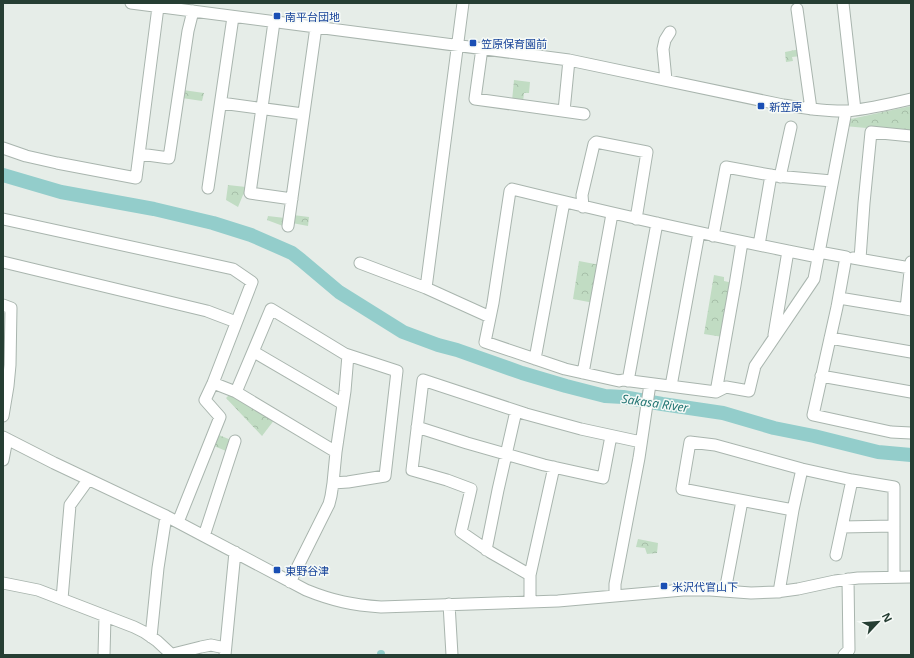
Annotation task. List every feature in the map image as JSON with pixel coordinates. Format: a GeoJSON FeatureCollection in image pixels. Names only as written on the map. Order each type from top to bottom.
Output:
{"type":"FeatureCollection","features":[{"type":"Feature","properties":{"kind":"street"},"geometry":{"type":"LineString","coordinates":[[131,3],[193,11],[217,9],[233,16],[274,22],[569,60],[783,105],[811,109],[865,109],[911,99]]}},
{"type":"Feature","properties":{"kind":"street"},"geometry":{"type":"LineString","coordinates":[[426,288],[463,3]]}},
{"type":"Feature","properties":{"kind":"street"},"geometry":{"type":"LineString","coordinates":[[839,298],[909,310],[911,265],[846,257],[819,254],[788,251],[612,214],[512,189],[510,190],[485,342],[566,369],[619,381],[628,381],[649,387],[671,386],[716,392],[726,387],[749,391],[754,366],[814,279],[819,254],[832,181],[850,110],[843,3]]}},
{"type":"Feature","properties":{"kind":"street"},"geometry":{"type":"LineString","coordinates":[[3,148],[57,164],[136,178],[158,7]]}},
{"type":"Feature","properties":{"kind":"street"},"geometry":{"type":"LineString","coordinates":[[797,10],[811,109]]}},
{"type":"Feature","properties":{"kind":"street"},"geometry":{"type":"LineString","coordinates":[[140,154],[170,158],[188,30],[193,11]]}},
{"type":"Feature","properties":{"kind":"street"},"geometry":{"type":"LineString","coordinates":[[208,188],[233,16]]}},
{"type":"Feature","properties":{"kind":"street"},"geometry":{"type":"LineString","coordinates":[[274,22],[250,193],[292,199]]}},
{"type":"Feature","properties":{"kind":"street"},"geometry":{"type":"LineString","coordinates":[[288,226],[316,27]]}},
{"type":"Feature","properties":{"kind":"street"},"geometry":{"type":"LineString","coordinates":[[666,80],[663,49],[665,40],[670,32]]}},
{"type":"Feature","properties":{"kind":"street"},"geometry":{"type":"LineString","coordinates":[[482,48],[476,99],[584,114]]}},
{"type":"Feature","properties":{"kind":"street"},"geometry":{"type":"LineString","coordinates":[[564,111],[569,60]]}},
{"type":"Feature","properties":{"kind":"street"},"geometry":{"type":"LineString","coordinates":[[221,103],[304,114]]}},
{"type":"Feature","properties":{"kind":"street"},"geometry":{"type":"LineString","coordinates":[[759,245],[775,176],[791,127]]}},
{"type":"Feature","properties":{"kind":"street"},"geometry":{"type":"LineString","coordinates":[[860,259],[871,132],[911,136]]}},
{"type":"Feature","properties":{"kind":"street"},"geometry":{"type":"LineString","coordinates":[[583,207],[582,195],[594,144],[596,142],[647,152],[636,219]]}},
{"type":"Feature","properties":{"kind":"street"},"geometry":{"type":"LineString","coordinates":[[713,236],[726,167],[775,176],[832,181]]}},
{"type":"Feature","properties":{"kind":"street"},"geometry":{"type":"LineString","coordinates":[[535,359],[564,202]]}},
{"type":"Feature","properties":{"kind":"street"},"geometry":{"type":"LineString","coordinates":[[583,373],[612,214]]}},
{"type":"Feature","properties":{"kind":"street"},"geometry":{"type":"LineString","coordinates":[[3,219],[232,269],[252,282],[205,400],[220,417],[178,522]]}},
{"type":"Feature","properties":{"kind":"street"},"geometry":{"type":"LineString","coordinates":[[628,381],[657,223]]}},
{"type":"Feature","properties":{"kind":"street"},"geometry":{"type":"LineString","coordinates":[[671,386],[699,233]]}},
{"type":"Feature","properties":{"kind":"street"},"geometry":{"type":"LineString","coordinates":[[716,392],[742,242]]}},
{"type":"Feature","properties":{"kind":"street"},"geometry":{"type":"LineString","coordinates":[[773,339],[788,251]]}},
{"type":"Feature","properties":{"kind":"street"},"geometry":{"type":"LineString","coordinates":[[846,257],[839,298],[813,415],[891,432],[911,433]]}},
{"type":"Feature","properties":{"kind":"street"},"geometry":{"type":"LineString","coordinates":[[3,262],[208,311],[236,322]]}},
{"type":"Feature","properties":{"kind":"street"},"geometry":{"type":"LineString","coordinates":[[360,263],[426,288],[490,317]]}},
{"type":"Feature","properties":{"kind":"street"},"geometry":{"type":"LineString","coordinates":[[3,305],[11,308],[6,364],[8,386],[3,416]]}},
{"type":"Feature","properties":{"kind":"street"},"geometry":{"type":"LineString","coordinates":[[236,392],[271,309],[348,355],[397,371],[385,476],[333,483]]}},
{"type":"Feature","properties":{"kind":"street"},"geometry":{"type":"LineString","coordinates":[[830,338],[911,352]]}},
{"type":"Feature","properties":{"kind":"street"},"geometry":{"type":"LineString","coordinates":[[254,352],[343,404]]}},
{"type":"Feature","properties":{"kind":"street"},"geometry":{"type":"LineString","coordinates":[[290,582],[329,504],[345,391],[348,355]]}},
{"type":"Feature","properties":{"kind":"street"},"geometry":{"type":"LineString","coordinates":[[821,376],[911,392]]}},
{"type":"Feature","properties":{"kind":"street"},"geometry":{"type":"LineString","coordinates":[[530,575],[486,550],[461,532],[471,489],[447,480],[412,470],[423,380],[516,411],[581,429],[641,442]]}},
{"type":"Feature","properties":{"kind":"street"},"geometry":{"type":"LineString","coordinates":[[212,383],[236,392],[336,452]]}},
{"type":"Feature","properties":{"kind":"street"},"geometry":{"type":"LineString","coordinates":[[615,596],[615,584],[641,442],[649,387]]}},
{"type":"Feature","properties":{"kind":"street"},"geometry":{"type":"LineString","coordinates":[[486,550],[516,411]]}},
{"type":"Feature","properties":{"kind":"street"},"geometry":{"type":"LineString","coordinates":[[417,427],[506,454],[603,478],[612,436]]}},
{"type":"Feature","properties":{"kind":"street"},"geometry":{"type":"LineString","coordinates":[[3,460],[5,438],[88,480],[178,522],[306,590],[324,598],[364,606],[558,601],[683,590],[751,593],[779,592],[848,579],[911,577]]}},
{"type":"Feature","properties":{"kind":"street"},"geometry":{"type":"LineString","coordinates":[[204,536],[236,441]]}},
{"type":"Feature","properties":{"kind":"street"},"geometry":{"type":"LineString","coordinates":[[793,510],[682,489],[690,442],[715,445],[802,469],[894,487],[894,577]]}},
{"type":"Feature","properties":{"kind":"street"},"geometry":{"type":"LineString","coordinates":[[530,602],[530,575],[554,467]]}},
{"type":"Feature","properties":{"kind":"street"},"geometry":{"type":"LineString","coordinates":[[779,592],[793,510],[802,469]]}},
{"type":"Feature","properties":{"kind":"street"},"geometry":{"type":"LineString","coordinates":[[62,600],[70,505],[88,480]]}},
{"type":"Feature","properties":{"kind":"street"},"geometry":{"type":"LineString","coordinates":[[836,555],[852,480]]}},
{"type":"Feature","properties":{"kind":"street"},"geometry":{"type":"LineString","coordinates":[[726,591],[742,500]]}},
{"type":"Feature","properties":{"kind":"street"},"geometry":{"type":"LineString","coordinates":[[152,637],[158,568],[166,516]]}},
{"type":"Feature","properties":{"kind":"street"},"geometry":{"type":"LineString","coordinates":[[842,527],[894,526]]}},
{"type":"Feature","properties":{"kind":"street"},"geometry":{"type":"LineString","coordinates":[[3,583],[38,590],[134,627],[152,637],[171,654],[211,645],[225,652],[235,552]]}},
{"type":"Feature","properties":{"kind":"street"},"geometry":{"type":"LineString","coordinates":[[844,655],[849,650],[848,579]]}},
{"type":"Feature","properties":{"kind":"street"},"geometry":{"type":"LineString","coordinates":[[449,604],[452,655]]}},
{"type":"Feature","properties":{"kind":"street"},"geometry":{"type":"LineString","coordinates":[[104,655],[105,616]]}},
{"type":"Feature","properties":{"kind":"green space"},"geometry":{"type":"Polygon","coordinates":[[[800,49],[801,56],[792,57],[793,61],[786,62],[785,52],[800,49]]]}},
{"type":"Feature","properties":{"kind":"green space"},"geometry":{"type":"Polygon","coordinates":[[[514,80],[530,82],[529,93],[524,93],[523,102],[512,101],[514,80]]]}},
{"type":"Feature","properties":{"kind":"green space"},"geometry":{"type":"Polygon","coordinates":[[[183,90],[204,93],[202,101],[182,98],[183,90]]]}},
{"type":"Feature","properties":{"kind":"green space"},"geometry":{"type":"Polygon","coordinates":[[[911,106],[911,132],[844,126],[846,120],[911,106]]]}},
{"type":"Feature","properties":{"kind":"green space"},"geometry":{"type":"Polygon","coordinates":[[[228,185],[246,187],[245,193],[238,207],[226,200],[228,185]]]}},
{"type":"Feature","properties":{"kind":"green space"},"geometry":{"type":"Polygon","coordinates":[[[293,215],[309,217],[308,226],[292,223],[293,215]]]}},
{"type":"Feature","properties":{"kind":"green space"},"geometry":{"type":"Polygon","coordinates":[[[268,216],[285,218],[283,226],[267,220],[268,216]]]}},
{"type":"Feature","properties":{"kind":"green space"},"geometry":{"type":"Polygon","coordinates":[[[579,261],[600,265],[594,303],[573,299],[579,261]]]}},
{"type":"Feature","properties":{"kind":"green space"},"geometry":{"type":"Polygon","coordinates":[[[714,275],[724,277],[724,281],[733,283],[723,337],[704,334],[714,275]]]}},
{"type":"Feature","properties":{"kind":"green space"},"geometry":{"type":"Polygon","coordinates":[[[231,393],[275,419],[262,436],[226,398],[231,393]]]}},
{"type":"Feature","properties":{"kind":"green space"},"geometry":{"type":"Polygon","coordinates":[[[219,435],[231,440],[226,451],[214,446],[219,435]]]}},
{"type":"Feature","properties":{"kind":"green space"},"geometry":{"type":"Polygon","coordinates":[[[638,539],[658,543],[657,553],[647,554],[645,548],[636,547],[638,539]]]}},
{"type":"Feature","properties":{"kind":"waterway","name":"Sakasa River"},"geometry":{"type":"LineString","coordinates":[[3,175],[61,192],[154,209],[213,223],[251,235],[292,253],[339,292],[403,332],[522,373],[605,396],[623,397],[723,413],[774,428],[878,452],[911,455]]}},
{"type":"Feature","properties":{"kind":"place","name":"南平台団地"},"geometry":{"type":"Point","coordinates":[277,16]}},
{"type":"Feature","properties":{"kind":"place","name":"笠原保育園前"},"geometry":{"type":"Point","coordinates":[473,43]}},
{"type":"Feature","properties":{"kind":"place","name":"新笠原"},"geometry":{"type":"Point","coordinates":[761,106]}},
{"type":"Feature","properties":{"kind":"place","name":"東野谷津"},"geometry":{"type":"Point","coordinates":[277,570]}},
{"type":"Feature","properties":{"kind":"place","name":"米沢代官山下"},"geometry":{"type":"Point","coordinates":[664,586]}}]}
